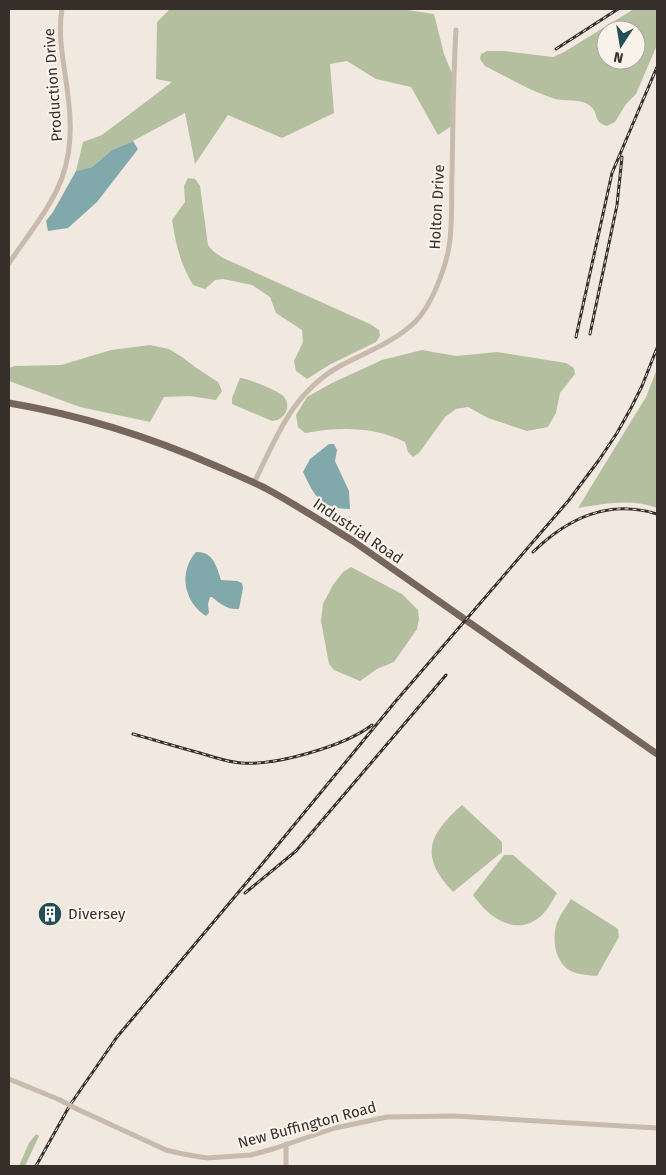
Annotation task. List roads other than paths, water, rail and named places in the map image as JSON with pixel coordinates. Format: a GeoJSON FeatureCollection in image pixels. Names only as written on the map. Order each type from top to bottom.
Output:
{"type":"FeatureCollection","features":[{"type":"Feature","properties":{"kind":"main road","name":"Industrial Road"},"geometry":{"type":"LineString","coordinates":[[9,403],[58,412],[135,434],[186,453],[254,483],[353,541],[657,754]]}},
{"type":"Feature","properties":{"kind":"street","name":"Production Drive"},"geometry":{"type":"LineString","coordinates":[[9,263],[56,194],[65,173],[70,150],[71,128],[60,37],[62,9]]}},
{"type":"Feature","properties":{"kind":"street","name":"Holton Drive"},"geometry":{"type":"LineString","coordinates":[[254,483],[283,424],[300,399],[324,376],[340,366],[388,343],[414,323],[434,292],[441,277],[450,239],[456,30]]}},
{"type":"Feature","properties":{"kind":"street","name":"New Buffington Road"},"geometry":{"type":"LineString","coordinates":[[9,1079],[60,1100],[166,1150],[194,1156],[222,1158],[240,1156],[273,1149],[326,1130],[387,1117],[455,1116],[657,1128]]}},
{"type":"Feature","properties":{"kind":"street"},"geometry":{"type":"LineString","coordinates":[[286,1144],[286,1166]]}},
{"type":"Feature","properties":{"kind":"water"},"geometry":{"type":"Polygon","coordinates":[[[133,141],[138,149],[97,202],[68,228],[48,231],[46,221],[76,171],[92,167],[112,150],[133,141]]]}},
{"type":"Feature","properties":{"kind":"water"},"geometry":{"type":"Polygon","coordinates":[[[329,444],[334,444],[337,450],[335,461],[349,491],[350,509],[325,503],[315,494],[303,472],[310,459],[329,444]]]}},
{"type":"Feature","properties":{"kind":"water"},"geometry":{"type":"Polygon","coordinates":[[[196,552],[202,552],[210,557],[216,565],[221,580],[242,583],[243,588],[239,609],[228,607],[210,597],[208,604],[209,613],[206,616],[193,603],[188,595],[185,577],[190,560],[196,552]]]}},
{"type":"Feature","properties":{"kind":"railway"},"geometry":{"type":"LineString","coordinates":[[556,49],[618,9]]}},
{"type":"Feature","properties":{"kind":"railway"},"geometry":{"type":"LineString","coordinates":[[576,337],[612,173],[657,67]]}},
{"type":"Feature","properties":{"kind":"railway"},"geometry":{"type":"LineString","coordinates":[[590,334],[617,205],[622,157]]}},
{"type":"Feature","properties":{"kind":"railway"},"geometry":{"type":"LineString","coordinates":[[36,1166],[70,1105],[117,1037],[395,702],[569,500],[617,433],[642,386],[657,348]]}},
{"type":"Feature","properties":{"kind":"railway"},"geometry":{"type":"LineString","coordinates":[[533,552],[546,540],[575,521],[605,510],[639,510],[657,514]]}},
{"type":"Feature","properties":{"kind":"railway"},"geometry":{"type":"LineString","coordinates":[[245,893],[296,851],[446,675]]}},
{"type":"Feature","properties":{"kind":"railway"},"geometry":{"type":"LineString","coordinates":[[133,734],[225,760],[255,763],[290,758],[328,747],[360,733],[372,725]]}},
{"type":"Feature","properties":{"kind":"place","name":"Diversey"},"geometry":{"type":"Point","coordinates":[50,914]}}]}
